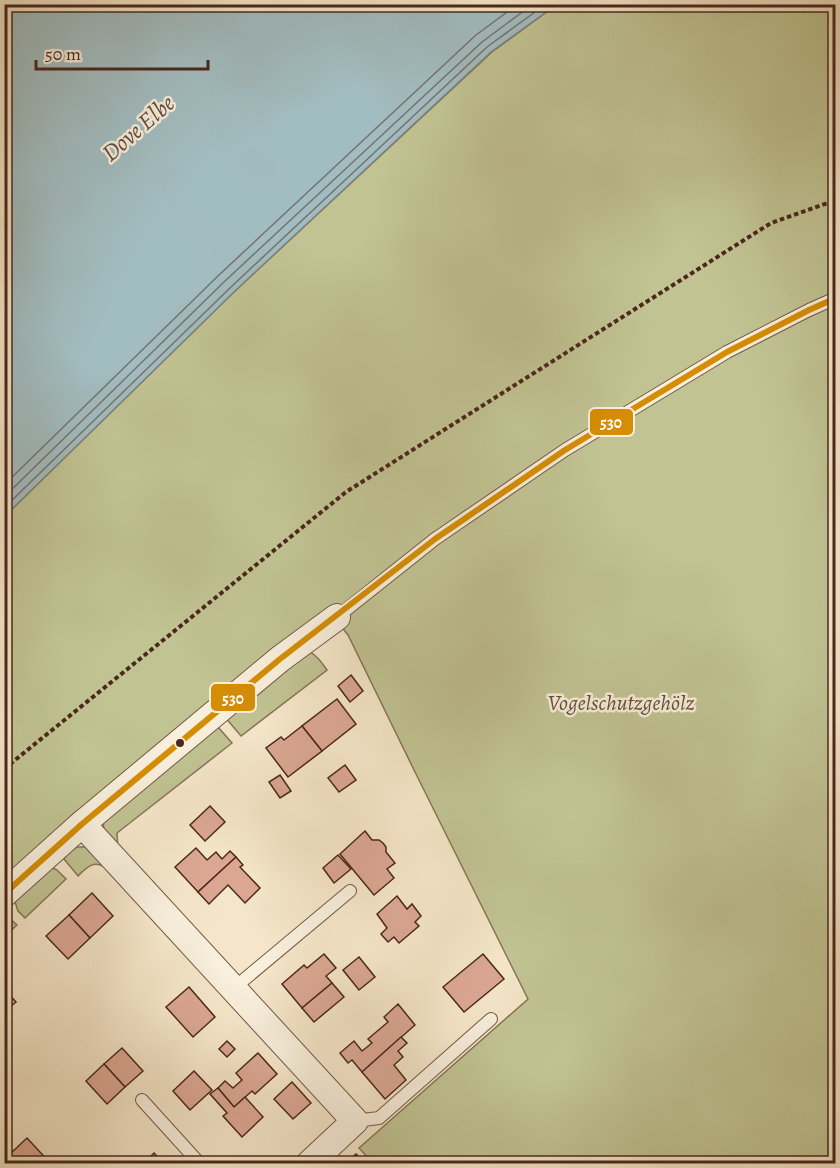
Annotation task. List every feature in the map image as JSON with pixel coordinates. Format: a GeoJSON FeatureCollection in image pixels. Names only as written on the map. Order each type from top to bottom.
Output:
{"type":"FeatureCollection","features":[{"type":"Feature","properties":{"kind":"street"},"geometry":{"type":"LineString","coordinates":[[4,894],[82,824],[280,659],[336,617]]}},
{"type":"Feature","properties":{"kind":"street"},"geometry":{"type":"LineString","coordinates":[[82,824],[355,1121],[309,1164]]}},
{"type":"Feature","properties":{"kind":"lane"},"geometry":{"type":"LineString","coordinates":[[336,617],[435,540],[566,450],[727,352],[836,298]]}},
{"type":"Feature","properties":{"kind":"lane"},"geometry":{"type":"LineString","coordinates":[[234,988],[350,891]]}},
{"type":"Feature","properties":{"kind":"lane"},"geometry":{"type":"LineString","coordinates":[[355,1121],[379,1118],[491,1019]]}},
{"type":"Feature","properties":{"kind":"lane"},"geometry":{"type":"LineString","coordinates":[[142,1100],[200,1164]]}},
{"type":"Feature","properties":{"kind":"path"},"geometry":{"type":"LineString","coordinates":[[4,769],[346,492],[771,223],[836,200]]}},
{"type":"Feature","properties":{"kind":"green space","name":"Vogelschutzgehölz"},"geometry":{"type":"Polygon","coordinates":[[[556,5],[835,5],[835,1163],[373,1163],[359,1148],[528,999],[348,635],[327,609],[5,879],[5,516],[235,291],[492,52],[556,5]]]}},
{"type":"Feature","properties":{"kind":"green space"},"geometry":{"type":"Polygon","coordinates":[[[308,651],[317,657],[327,670],[241,736],[225,717],[308,651]]]}},
{"type":"Feature","properties":{"kind":"green space"},"geometry":{"type":"Polygon","coordinates":[[[218,727],[232,743],[117,833],[118,850],[105,831],[105,818],[218,727]]]}},
{"type":"Feature","properties":{"kind":"green space"},"geometry":{"type":"Polygon","coordinates":[[[78,847],[94,849],[105,867],[93,865],[78,876],[64,859],[69,850],[78,847]]]}},
{"type":"Feature","properties":{"kind":"green space"},"geometry":{"type":"Polygon","coordinates":[[[51,867],[66,879],[25,918],[18,911],[14,899],[51,867]]]}},
{"type":"Feature","properties":{"kind":"green space"},"geometry":{"type":"Polygon","coordinates":[[[5,914],[17,925],[5,936],[5,914]]]}},
{"type":"Feature","properties":{"kind":"water","name":"Dove Elbe"},"geometry":{"type":"Polygon","coordinates":[[[5,4],[556,5],[491,52],[235,291],[5,516],[5,4]]]}},
{"type":"Feature","properties":{"kind":"building"},"geometry":{"type":"Polygon","coordinates":[[[351,675],[363,691],[350,702],[338,686],[351,675]]]}},
{"type":"Feature","properties":{"kind":"building"},"geometry":{"type":"Polygon","coordinates":[[[337,699],[356,724],[322,751],[302,726],[337,699]]]}},
{"type":"Feature","properties":{"kind":"building"},"geometry":{"type":"Polygon","coordinates":[[[302,726],[322,751],[288,777],[266,748],[281,737],[284,740],[302,726]]]}},
{"type":"Feature","properties":{"kind":"building"},"geometry":{"type":"Polygon","coordinates":[[[345,765],[356,780],[339,792],[328,778],[345,765]]]}},
{"type":"Feature","properties":{"kind":"building"},"geometry":{"type":"Polygon","coordinates":[[[280,775],[291,791],[280,798],[269,782],[280,775]]]}},
{"type":"Feature","properties":{"kind":"building"},"geometry":{"type":"Polygon","coordinates":[[[210,806],[225,822],[205,841],[190,825],[210,806]]]}},
{"type":"Feature","properties":{"kind":"building"},"geometry":{"type":"Polygon","coordinates":[[[365,831],[372,840],[379,840],[383,843],[386,852],[395,863],[387,869],[394,878],[374,895],[340,854],[365,831]]]}},
{"type":"Feature","properties":{"kind":"building"},"geometry":{"type":"Polygon","coordinates":[[[196,848],[207,860],[216,852],[222,859],[230,851],[236,857],[198,892],[175,867],[196,848]]]}},
{"type":"Feature","properties":{"kind":"building"},"geometry":{"type":"Polygon","coordinates":[[[338,855],[351,869],[334,883],[323,868],[338,855]]]}},
{"type":"Feature","properties":{"kind":"building"},"geometry":{"type":"Polygon","coordinates":[[[236,857],[243,865],[240,867],[260,888],[245,903],[228,885],[209,904],[198,892],[236,857]]]}},
{"type":"Feature","properties":{"kind":"building"},"geometry":{"type":"Polygon","coordinates":[[[92,893],[113,916],[90,938],[69,915],[92,893]]]}},
{"type":"Feature","properties":{"kind":"building"},"geometry":{"type":"Polygon","coordinates":[[[397,896],[407,909],[412,904],[421,916],[415,922],[419,926],[399,943],[394,937],[388,942],[381,934],[387,928],[377,914],[397,896]]]}},
{"type":"Feature","properties":{"kind":"building"},"geometry":{"type":"Polygon","coordinates":[[[69,915],[90,938],[68,959],[46,936],[69,915]]]}},
{"type":"Feature","properties":{"kind":"building"},"geometry":{"type":"Polygon","coordinates":[[[324,954],[336,968],[326,976],[332,983],[302,1008],[282,984],[304,965],[307,968],[324,954]]]}},
{"type":"Feature","properties":{"kind":"building"},"geometry":{"type":"Polygon","coordinates":[[[483,954],[504,979],[464,1012],[443,987],[483,954]]]}},
{"type":"Feature","properties":{"kind":"building"},"geometry":{"type":"Polygon","coordinates":[[[359,957],[375,977],[359,990],[343,970],[359,957]]]}},
{"type":"Feature","properties":{"kind":"building"},"geometry":{"type":"Polygon","coordinates":[[[332,983],[344,997],[314,1022],[302,1008],[332,983]]]}},
{"type":"Feature","properties":{"kind":"building"},"geometry":{"type":"Polygon","coordinates":[[[189,987],[215,1017],[193,1037],[166,1007],[189,987]]]}},
{"type":"Feature","properties":{"kind":"building"},"geometry":{"type":"Polygon","coordinates":[[[4,989],[16,1002],[4,1012],[4,989]]]}},
{"type":"Feature","properties":{"kind":"building"},"geometry":{"type":"Polygon","coordinates":[[[398,1004],[415,1025],[362,1072],[352,1060],[348,1063],[340,1053],[354,1041],[362,1051],[372,1043],[368,1039],[388,1022],[384,1017],[398,1004]]]}},
{"type":"Feature","properties":{"kind":"building"},"geometry":{"type":"Polygon","coordinates":[[[401,1037],[407,1043],[398,1051],[403,1057],[394,1065],[406,1080],[385,1099],[362,1072],[401,1037]]]}},
{"type":"Feature","properties":{"kind":"building"},"geometry":{"type":"Polygon","coordinates":[[[227,1041],[235,1049],[227,1057],[219,1049],[227,1041]]]}},
{"type":"Feature","properties":{"kind":"building"},"geometry":{"type":"Polygon","coordinates":[[[122,1048],[143,1071],[125,1087],[104,1064],[122,1048]]]}},
{"type":"Feature","properties":{"kind":"building"},"geometry":{"type":"Polygon","coordinates":[[[258,1053],[277,1074],[255,1094],[252,1091],[234,1107],[218,1088],[225,1081],[233,1088],[242,1080],[236,1073],[258,1053]]]}},
{"type":"Feature","properties":{"kind":"building"},"geometry":{"type":"Polygon","coordinates":[[[104,1064],[125,1087],[107,1104],[86,1081],[104,1064]]]}},
{"type":"Feature","properties":{"kind":"building"},"geometry":{"type":"Polygon","coordinates":[[[194,1071],[212,1090],[190,1110],[173,1091],[194,1071]]]}},
{"type":"Feature","properties":{"kind":"building"},"geometry":{"type":"Polygon","coordinates":[[[292,1082],[311,1103],[293,1119],[274,1099],[292,1082]]]}},
{"type":"Feature","properties":{"kind":"building"},"geometry":{"type":"Polygon","coordinates":[[[218,1088],[234,1107],[245,1097],[263,1117],[242,1137],[223,1116],[227,1113],[210,1094],[218,1088]]]}},
{"type":"Feature","properties":{"kind":"building"},"geometry":{"type":"Polygon","coordinates":[[[27,1138],[51,1164],[16,1164],[9,1155],[27,1138]]]}},
{"type":"Feature","properties":{"kind":"building"},"geometry":{"type":"Polygon","coordinates":[[[154,1153],[164,1164],[143,1164],[154,1153]]]}},
{"type":"Feature","properties":{"kind":"building"},"geometry":{"type":"Polygon","coordinates":[[[9,1155],[16,1164],[4,1164],[4,1159],[9,1155]]]}},
{"type":"Feature","properties":{"kind":"transit line","name":"530"},"geometry":{"type":"LineString","coordinates":[[4,894],[82,824],[280,659],[435,539],[565,450],[727,352],[836,298]]}}]}
